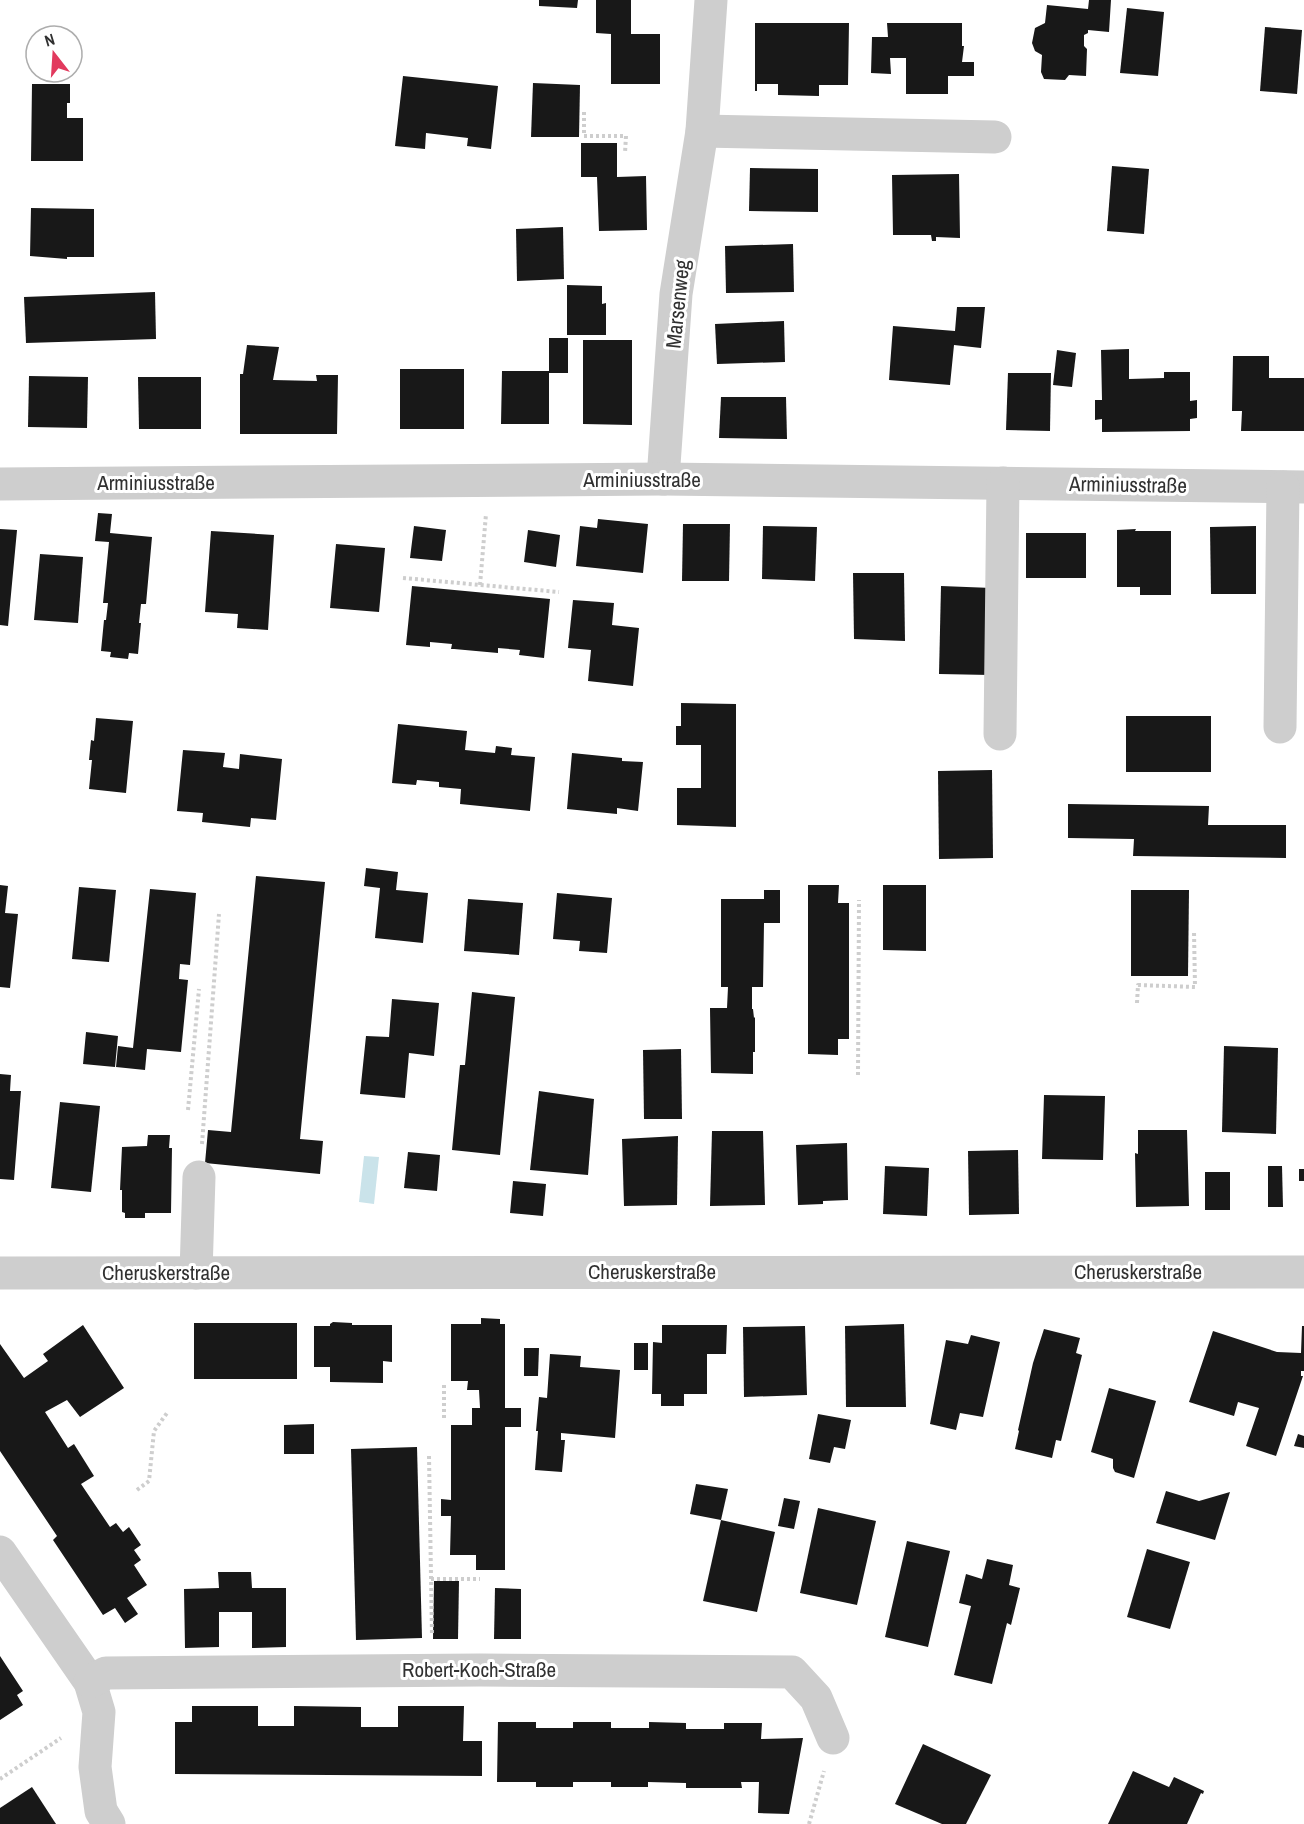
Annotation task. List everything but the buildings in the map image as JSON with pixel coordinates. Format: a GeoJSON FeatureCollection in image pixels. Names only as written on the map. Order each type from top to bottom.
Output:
{"type":"FeatureCollection","features":[{"type":"Feature","properties":{"kind":"street","name":"Marsenweg"},"geometry":{"type":"LineString","coordinates":[[663,479],[676,294],[702,131],[711,0]]}},
{"type":"Feature","properties":{"kind":"street"},"geometry":{"type":"LineString","coordinates":[[702,131],[995,137]]}},
{"type":"Feature","properties":{"kind":"street","name":"Arminiusstraße"},"geometry":{"type":"LineString","coordinates":[[0,484],[663,479],[1294,487],[1280,726]]}},
{"type":"Feature","properties":{"kind":"street"},"geometry":{"type":"LineString","coordinates":[[1000,734],[1003,483]]}},
{"type":"Feature","properties":{"kind":"street"},"geometry":{"type":"LineString","coordinates":[[196,1273],[199,1177]]}},
{"type":"Feature","properties":{"kind":"street","name":"Cheruskerstraße"},"geometry":{"type":"LineString","coordinates":[[0,1273],[1304,1272]]}},
{"type":"Feature","properties":{"kind":"street"},"geometry":{"type":"LineString","coordinates":[[0,1552],[94,1697],[95,1767],[101,1811],[109,1824]]}},
{"type":"Feature","properties":{"kind":"street","name":"Robert-Koch-Straße"},"geometry":{"type":"LineString","coordinates":[[94,1697],[106,1673],[432,1670],[792,1672],[816,1698],[833,1738]]}},
{"type":"Feature","properties":{"kind":"path"},"geometry":{"type":"LineString","coordinates":[[584,112],[584,136],[626,136],[625,153]]}},
{"type":"Feature","properties":{"kind":"path"},"geometry":{"type":"LineString","coordinates":[[480,585],[488,499],[487,481]]}},
{"type":"Feature","properties":{"kind":"path"},"geometry":{"type":"LineString","coordinates":[[402,578],[559,592]]}},
{"type":"Feature","properties":{"kind":"path"},"geometry":{"type":"LineString","coordinates":[[858,1074],[859,900]]}},
{"type":"Feature","properties":{"kind":"path"},"geometry":{"type":"LineString","coordinates":[[199,1177],[219,914]]}},
{"type":"Feature","properties":{"kind":"path"},"geometry":{"type":"LineString","coordinates":[[1137,1003],[1137,985],[1195,987],[1194,931]]}},
{"type":"Feature","properties":{"kind":"path"},"geometry":{"type":"LineString","coordinates":[[188,1110],[199,988]]}},
{"type":"Feature","properties":{"kind":"path"},"geometry":{"type":"LineString","coordinates":[[444,1385],[444,1418]]}},
{"type":"Feature","properties":{"kind":"path"},"geometry":{"type":"LineString","coordinates":[[137,1490],[149,1481],[154,1431],[167,1413]]}},
{"type":"Feature","properties":{"kind":"path"},"geometry":{"type":"LineString","coordinates":[[429,1456],[432,1670]]}},
{"type":"Feature","properties":{"kind":"path"},"geometry":{"type":"LineString","coordinates":[[431,1579],[480,1579]]}},
{"type":"Feature","properties":{"kind":"path"},"geometry":{"type":"LineString","coordinates":[[0,1779],[94,1697]]}},
{"type":"Feature","properties":{"kind":"path"},"geometry":{"type":"LineString","coordinates":[[809,1824],[833,1738]]}},
{"type":"Feature","properties":{"kind":"water"},"geometry":{"type":"Polygon","coordinates":[[[364,1156],[379,1157],[374,1204],[359,1202],[364,1156]]]}}]}
